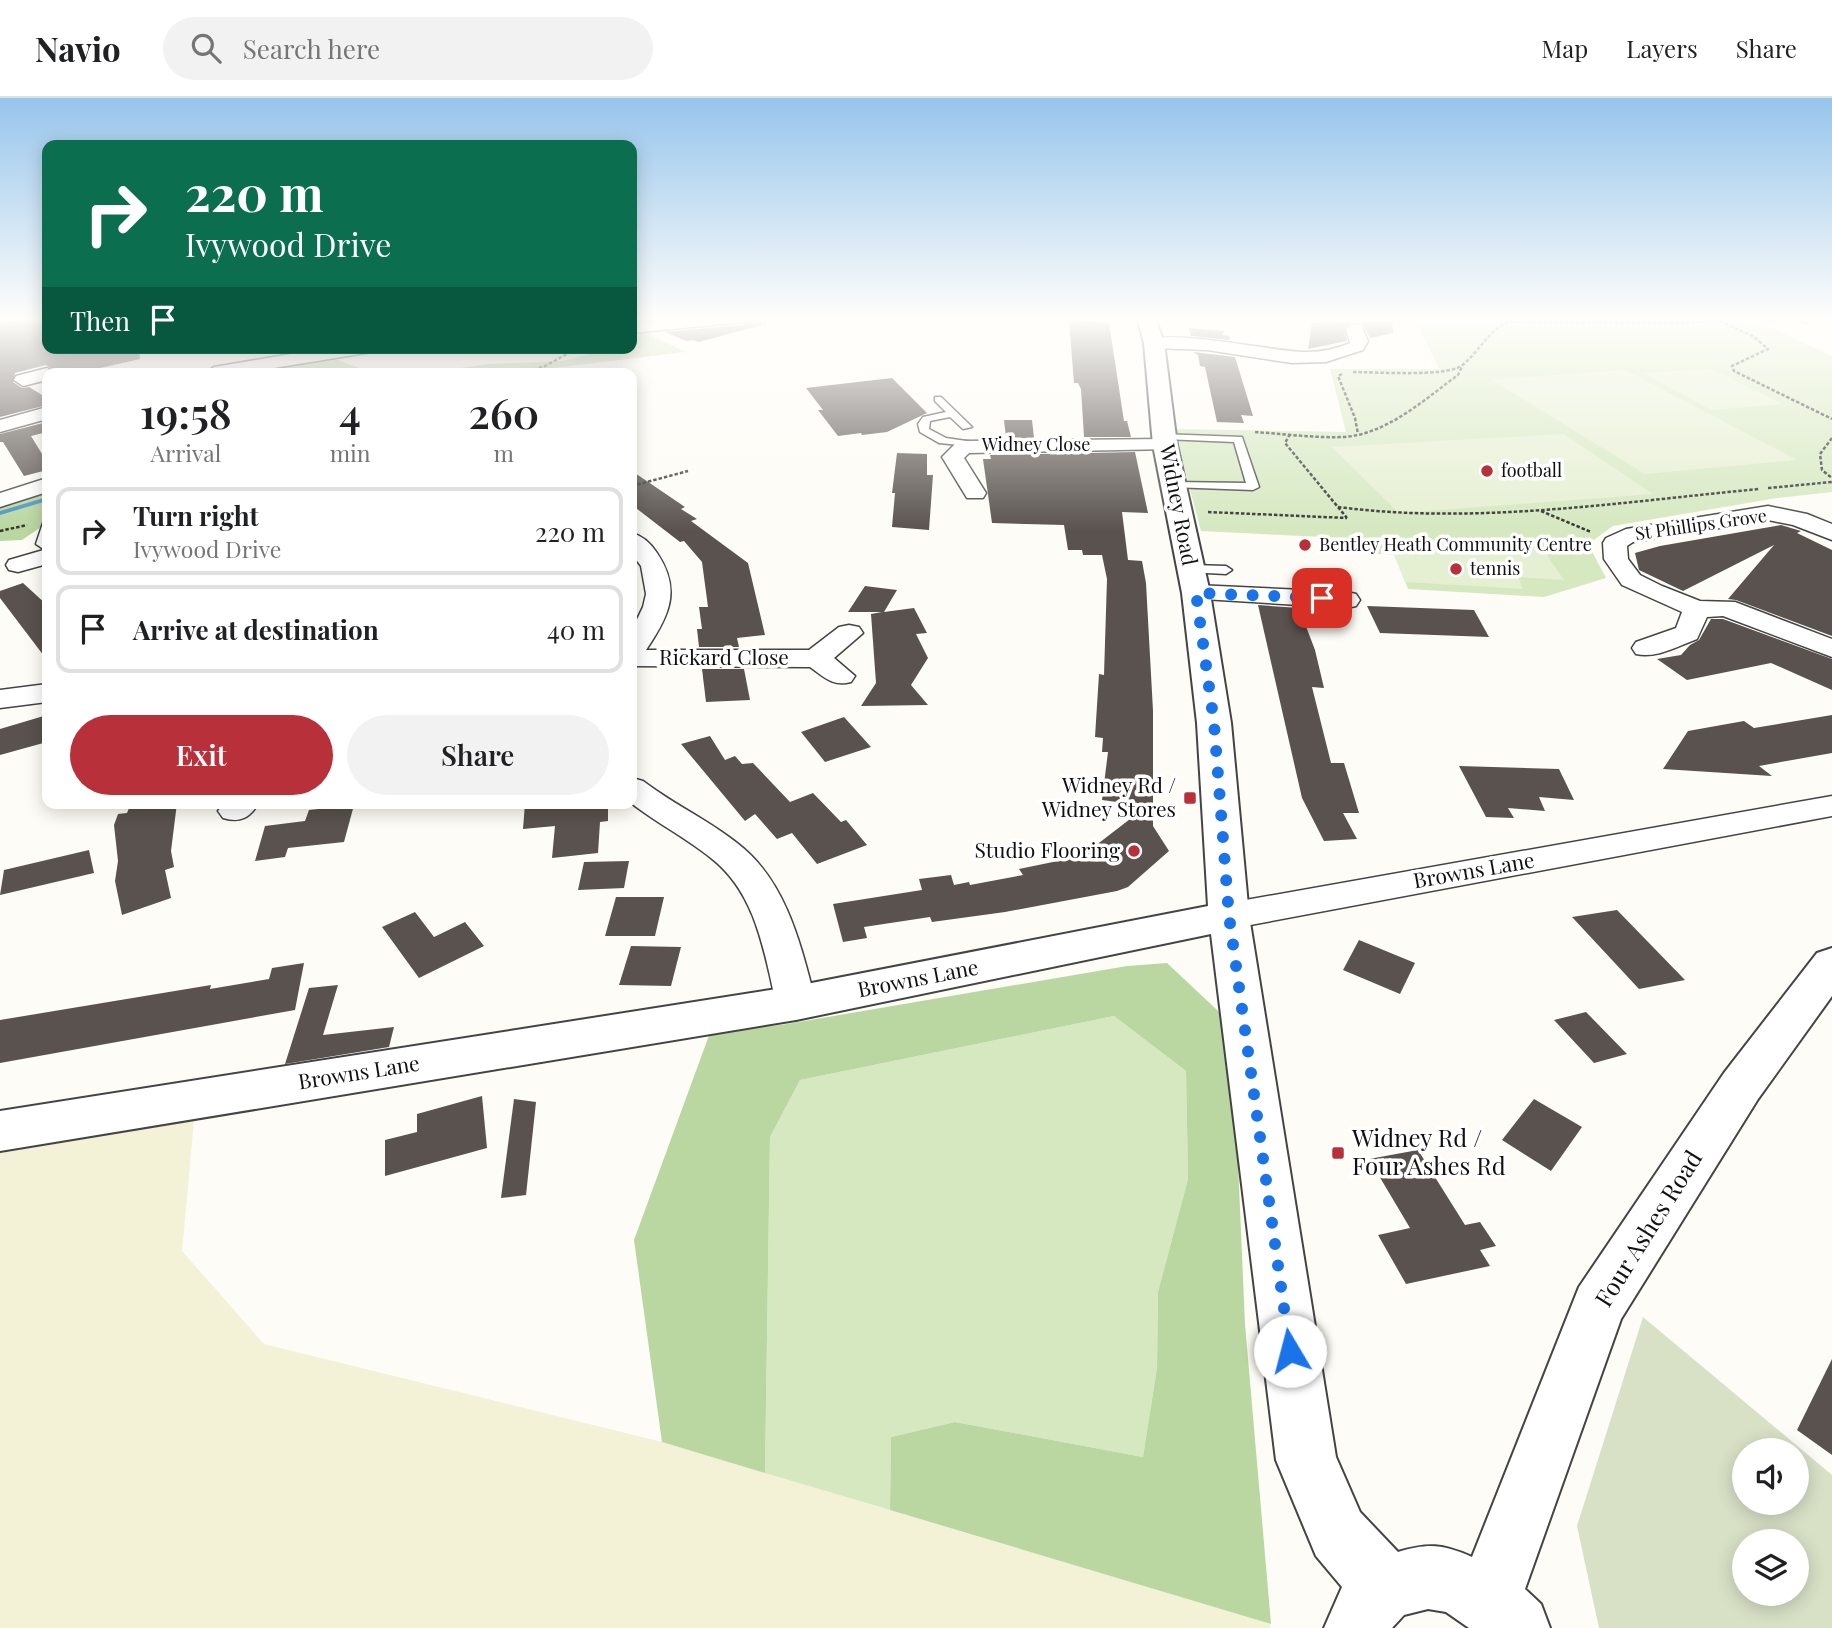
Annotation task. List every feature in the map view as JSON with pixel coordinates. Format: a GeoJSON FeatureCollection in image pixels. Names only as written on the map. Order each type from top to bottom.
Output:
{"type":"FeatureCollection","features":[{"type":"Feature","properties":{"kind":"street","name":"Widney Road"},"geometry":{"type":"LineString","coordinates":[[1157,388],[1164,441],[1177,498],[1204,578],[1229,916],[1306,1460],[1372,1607]]}},
{"type":"Feature","properties":{"kind":"street"},"geometry":{"type":"LineString","coordinates":[[0,426],[42,414]]}},
{"type":"Feature","properties":{"kind":"street","name":"Widney Close"},"geometry":{"type":"LineString","coordinates":[[999,494],[964,494],[953,457],[972,436],[1164,441]]}},
{"type":"Feature","properties":{"kind":"street"},"geometry":{"type":"LineString","coordinates":[[0,500],[42,487]]}},
{"type":"Feature","properties":{"kind":"street","name":"St Phillips Grove"},"geometry":{"type":"LineString","coordinates":[[1832,533],[1799,519],[1768,513],[1626,536],[1615,543],[1616,559],[1631,580],[1697,609],[1726,608],[1832,649]]}},
{"type":"Feature","properties":{"kind":"street"},"geometry":{"type":"LineString","coordinates":[[637,545],[652,561],[660,584],[658,603],[649,626],[637,643]]}},
{"type":"Feature","properties":{"kind":"street"},"geometry":{"type":"LineString","coordinates":[[18,565],[42,547]]}},
{"type":"Feature","properties":{"kind":"street"},"geometry":{"type":"LineString","coordinates":[[1204,578],[1347,600]]}},
{"type":"Feature","properties":{"kind":"street"},"geometry":{"type":"LineString","coordinates":[[637,586],[660,584]]}},
{"type":"Feature","properties":{"kind":"street"},"geometry":{"type":"LineString","coordinates":[[1646,648],[1687,633],[1697,609]]}},
{"type":"Feature","properties":{"kind":"street","name":"Rickard Close"},"geometry":{"type":"LineString","coordinates":[[637,658],[688,660],[816,657],[849,633]]}},
{"type":"Feature","properties":{"kind":"street","name":"Rickard Close"},"geometry":{"type":"LineString","coordinates":[[816,657],[841,676]]}},
{"type":"Feature","properties":{"kind":"street"},"geometry":{"type":"LineString","coordinates":[[0,699],[42,695]]}},
{"type":"Feature","properties":{"kind":"street"},"geometry":{"type":"LineString","coordinates":[[637,792],[655,807],[728,853],[757,887],[775,920],[796,1003]]}},
{"type":"Feature","properties":{"kind":"street","name":"Browns Lane"},"geometry":{"type":"LineString","coordinates":[[0,1131],[796,1003],[1229,916],[1832,806]]}},
{"type":"Feature","properties":{"kind":"street","name":"Four Ashes Road"},"geometry":{"type":"LineString","coordinates":[[1502,1614],[1598,1306],[1741,1086],[1832,964]]}},
{"type":"Feature","properties":{"kind":"street"},"geometry":{"type":"LineString","coordinates":[[1372,1607],[1429,1577],[1459,1585],[1502,1614]]}},
{"type":"Feature","properties":{"kind":"lane"},"geometry":{"type":"LineString","coordinates":[[938,398],[972,436]]}},
{"type":"Feature","properties":{"kind":"lane"},"geometry":{"type":"LineString","coordinates":[[953,413],[927,419],[923,424],[925,430],[943,440],[972,436]]}},
{"type":"Feature","properties":{"kind":"lane"},"geometry":{"type":"LineString","coordinates":[[1164,441],[1238,439],[1253,487],[1177,498]]}},
{"type":"Feature","properties":{"kind":"path"},"geometry":{"type":"LineString","coordinates":[[1343,388],[1355,418],[1358,434]]}},
{"type":"Feature","properties":{"kind":"path"},"geometry":{"type":"LineString","coordinates":[[1177,498],[1347,518],[1285,443],[1290,434],[1345,437],[1358,434],[1399,419],[1440,388]]}},
{"type":"Feature","properties":{"kind":"path"},"geometry":{"type":"LineString","coordinates":[[1768,388],[1832,419]]}},
{"type":"Feature","properties":{"kind":"path"},"geometry":{"type":"LineString","coordinates":[[1832,439],[1820,454],[1822,470],[1832,480]]}},
{"type":"Feature","properties":{"kind":"path"},"geometry":{"type":"LineString","coordinates":[[637,485],[688,471]]}},
{"type":"Feature","properties":{"kind":"path"},"geometry":{"type":"LineString","coordinates":[[1338,507],[1392,514],[1541,510],[1832,480]]}},
{"type":"Feature","properties":{"kind":"path"},"geometry":{"type":"LineString","coordinates":[[1541,510],[1615,543]]}},
{"type":"Feature","properties":{"kind":"shaded area"},"geometry":{"type":"Polygon","coordinates":[[[194,1120],[182,1251],[264,1344],[662,1442],[1271,1624],[1270,1628],[0,1628],[0,1153],[194,1120]]]}},
{"type":"Feature","properties":{"kind":"green space"},"geometry":{"type":"Polygon","coordinates":[[[1335,388],[1832,388],[1832,492],[1777,498],[1613,526],[1588,544],[1606,578],[1544,597],[1408,589],[1395,555],[1350,552],[1344,538],[1201,531],[1174,429],[1346,432],[1335,388]]]}},
{"type":"Feature","properties":{"kind":"green space","name":"football"},"geometry":{"type":"Polygon","coordinates":[[[1506,388],[1660,388],[1797,460],[1645,474],[1506,388]]]}},
{"type":"Feature","properties":{"kind":"green space"},"geometry":{"type":"Polygon","coordinates":[[[1672,388],[1751,388],[1783,404],[1711,410],[1672,388]]]}},
{"type":"Feature","properties":{"kind":"green space","name":"football"},"geometry":{"type":"Polygon","coordinates":[[[1564,434],[1653,494],[1399,513],[1332,447],[1564,434]]]}},
{"type":"Feature","properties":{"kind":"green space"},"geometry":{"type":"Polygon","coordinates":[[[42,491],[42,526],[22,540],[0,541],[0,504],[42,491]]]}},
{"type":"Feature","properties":{"kind":"green space","name":"tennis"},"geometry":{"type":"Polygon","coordinates":[[[1387,538],[1540,545],[1564,580],[1518,577],[1523,589],[1405,582],[1387,538]]]}},
{"type":"Feature","properties":{"kind":"green space"},"geometry":{"type":"Polygon","coordinates":[[[1167,963],[1232,1024],[1245,1324],[1271,1624],[890,1510],[891,1437],[955,1422],[1143,1457],[1157,1368],[1158,1292],[1188,1179],[1186,1071],[1114,1016],[800,1080],[770,1137],[765,1473],[662,1442],[634,1240],[711,1030],[781,1025],[1127,966],[1167,963]]]}},
{"type":"Feature","properties":{"kind":"green space"},"geometry":{"type":"Polygon","coordinates":[[[1114,1016],[1186,1071],[1188,1179],[1158,1292],[1157,1368],[1143,1457],[955,1422],[891,1437],[890,1510],[765,1473],[770,1137],[800,1080],[1114,1016]]]}},
{"type":"Feature","properties":{"kind":"green space"},"geometry":{"type":"Polygon","coordinates":[[[1643,1317],[1788,1438],[1732,1438],[1732,1515],[1809,1515],[1809,1456],[1832,1475],[1832,1628],[1599,1628],[1577,1526],[1643,1317]]]}},
{"type":"Feature","properties":{"kind":"building"},"geometry":{"type":"Polygon","coordinates":[[[0,388],[31,388],[42,395],[42,406],[0,417],[0,388]]]}},
{"type":"Feature","properties":{"kind":"building"},"geometry":{"type":"Polygon","coordinates":[[[806,388],[902,388],[927,413],[887,432],[838,436],[818,410],[823,410],[806,388]]]}},
{"type":"Feature","properties":{"kind":"building"},"geometry":{"type":"Polygon","coordinates":[[[1119,388],[1124,421],[1127,421],[1131,437],[1084,437],[1081,389],[1119,388]]]}},
{"type":"Feature","properties":{"kind":"building"},"geometry":{"type":"Polygon","coordinates":[[[1210,388],[1245,388],[1253,416],[1241,415],[1244,423],[1217,422],[1210,388]]]}},
{"type":"Feature","properties":{"kind":"building"},"geometry":{"type":"Polygon","coordinates":[[[1004,420],[1032,420],[1034,438],[1006,438],[1004,420]]]}},
{"type":"Feature","properties":{"kind":"building"},"geometry":{"type":"Polygon","coordinates":[[[42,423],[42,433],[31,436],[42,454],[42,471],[24,476],[3,442],[0,442],[0,434],[42,423]]]}},
{"type":"Feature","properties":{"kind":"building"},"geometry":{"type":"Polygon","coordinates":[[[1135,452],[1148,513],[1122,512],[1128,560],[1142,561],[1146,583],[1153,711],[1153,826],[1169,851],[1128,887],[1117,891],[1005,912],[932,922],[930,917],[864,927],[867,938],[843,942],[833,904],[922,890],[919,879],[951,875],[954,885],[969,882],[970,885],[1023,875],[1019,869],[1082,856],[1147,806],[1102,800],[1108,752],[1102,752],[1103,738],[1095,737],[1099,674],[1104,675],[1107,579],[1102,555],[1083,555],[1082,550],[1068,550],[1064,525],[992,523],[983,459],[991,459],[990,455],[1135,452]]]}},
{"type":"Feature","properties":{"kind":"building"},"geometry":{"type":"Polygon","coordinates":[[[897,453],[927,454],[927,475],[933,475],[929,530],[892,527],[895,493],[892,493],[897,453]]]}},
{"type":"Feature","properties":{"kind":"building"},"geometry":{"type":"Polygon","coordinates":[[[637,474],[685,507],[681,509],[697,519],[691,521],[748,563],[765,635],[737,638],[739,647],[699,647],[697,629],[702,629],[699,607],[708,607],[702,562],[684,541],[680,542],[637,509],[637,474]]]}},
{"type":"Feature","properties":{"kind":"building"},"geometry":{"type":"Polygon","coordinates":[[[1781,525],[1801,531],[1797,533],[1832,550],[1832,636],[1728,599],[1774,545],[1683,591],[1639,570],[1635,553],[1660,546],[1781,525]]]}},
{"type":"Feature","properties":{"kind":"building"},"geometry":{"type":"Polygon","coordinates":[[[23,583],[42,600],[42,653],[0,598],[0,591],[23,583]]]}},
{"type":"Feature","properties":{"kind":"building"},"geometry":{"type":"Polygon","coordinates":[[[865,586],[897,590],[884,612],[914,608],[927,633],[916,634],[928,658],[911,685],[928,705],[861,706],[876,683],[871,614],[882,612],[848,612],[865,586]]]}},
{"type":"Feature","properties":{"kind":"building"},"geometry":{"type":"Polygon","coordinates":[[[1258,605],[1299,608],[1315,650],[1324,688],[1312,687],[1331,763],[1344,763],[1359,813],[1343,813],[1357,839],[1324,841],[1302,798],[1258,605]]]}},
{"type":"Feature","properties":{"kind":"building"},"geometry":{"type":"Polygon","coordinates":[[[1367,606],[1474,610],[1489,637],[1380,633],[1367,606]]]}},
{"type":"Feature","properties":{"kind":"building"},"geometry":{"type":"Polygon","coordinates":[[[1711,619],[1723,619],[1832,659],[1832,690],[1771,663],[1687,680],[1657,659],[1681,655],[1699,640],[1711,619]]]}},
{"type":"Feature","properties":{"kind":"building"},"geometry":{"type":"Polygon","coordinates":[[[702,669],[744,669],[750,700],[706,702],[702,669]]]}},
{"type":"Feature","properties":{"kind":"building"},"geometry":{"type":"Polygon","coordinates":[[[1832,715],[1832,753],[1759,766],[1772,776],[1663,769],[1688,731],[1744,721],[1754,728],[1832,715]]]}},
{"type":"Feature","properties":{"kind":"building"},"geometry":{"type":"Polygon","coordinates":[[[42,716],[42,743],[0,755],[0,729],[42,716]]]}},
{"type":"Feature","properties":{"kind":"building"},"geometry":{"type":"Polygon","coordinates":[[[844,717],[871,747],[825,762],[801,732],[844,717]]]}},
{"type":"Feature","properties":{"kind":"building"},"geometry":{"type":"Polygon","coordinates":[[[710,736],[725,760],[735,756],[742,764],[753,763],[790,802],[813,793],[841,822],[846,820],[867,845],[817,864],[792,833],[777,839],[755,814],[745,821],[681,744],[710,736]]]}},
{"type":"Feature","properties":{"kind":"building"},"geometry":{"type":"Polygon","coordinates":[[[1459,766],[1559,769],[1574,800],[1539,797],[1545,811],[1508,808],[1514,818],[1486,817],[1459,766]]]}},
{"type":"Feature","properties":{"kind":"building"},"geometry":{"type":"Polygon","coordinates":[[[129,809],[176,809],[171,851],[174,867],[165,870],[171,898],[122,915],[115,881],[118,861],[114,825],[118,814],[127,813],[129,809]]]}},
{"type":"Feature","properties":{"kind":"building"},"geometry":{"type":"Polygon","coordinates":[[[353,809],[344,842],[288,848],[285,857],[255,861],[265,826],[305,821],[309,810],[353,809]]]}},
{"type":"Feature","properties":{"kind":"building"},"geometry":{"type":"Polygon","coordinates":[[[525,809],[608,809],[608,821],[600,822],[598,853],[552,858],[555,826],[523,829],[525,809]]]}},
{"type":"Feature","properties":{"kind":"building"},"geometry":{"type":"Polygon","coordinates":[[[89,850],[94,873],[0,895],[4,870],[89,850]]]}},
{"type":"Feature","properties":{"kind":"building"},"geometry":{"type":"Polygon","coordinates":[[[629,861],[624,888],[578,890],[584,862],[629,861]]]}},
{"type":"Feature","properties":{"kind":"building"},"geometry":{"type":"Polygon","coordinates":[[[616,897],[664,897],[655,936],[605,936],[616,897]]]}},
{"type":"Feature","properties":{"kind":"building"},"geometry":{"type":"Polygon","coordinates":[[[1617,910],[1685,980],[1639,989],[1572,917],[1617,910]]]}},
{"type":"Feature","properties":{"kind":"building"},"geometry":{"type":"Polygon","coordinates":[[[415,912],[434,937],[465,922],[484,946],[419,978],[382,927],[415,912]]]}},
{"type":"Feature","properties":{"kind":"building"},"geometry":{"type":"Polygon","coordinates":[[[1359,940],[1415,963],[1400,994],[1343,970],[1359,940]]]}},
{"type":"Feature","properties":{"kind":"building"},"geometry":{"type":"Polygon","coordinates":[[[631,946],[681,947],[671,986],[619,985],[631,946]]]}},
{"type":"Feature","properties":{"kind":"building"},"geometry":{"type":"Polygon","coordinates":[[[304,963],[295,1010],[0,1063],[0,1020],[211,985],[210,989],[269,979],[272,968],[304,963]]]}},
{"type":"Feature","properties":{"kind":"building"},"geometry":{"type":"Polygon","coordinates":[[[338,985],[323,1035],[394,1027],[389,1047],[285,1064],[309,988],[338,985]]]}},
{"type":"Feature","properties":{"kind":"building"},"geometry":{"type":"Polygon","coordinates":[[[1586,1012],[1627,1054],[1594,1063],[1554,1020],[1586,1012]]]}},
{"type":"Feature","properties":{"kind":"building"},"geometry":{"type":"Polygon","coordinates":[[[482,1096],[487,1148],[385,1176],[385,1140],[417,1132],[417,1114],[482,1096]]]}},
{"type":"Feature","properties":{"kind":"building"},"geometry":{"type":"Polygon","coordinates":[[[514,1099],[536,1102],[526,1195],[501,1198],[514,1099]]]}},
{"type":"Feature","properties":{"kind":"building"},"geometry":{"type":"Polygon","coordinates":[[[1534,1099],[1582,1127],[1551,1171],[1502,1140],[1534,1099]]]}},
{"type":"Feature","properties":{"kind":"building"},"geometry":{"type":"Polygon","coordinates":[[[1418,1150],[1465,1225],[1480,1222],[1496,1246],[1480,1250],[1490,1266],[1406,1284],[1378,1235],[1410,1228],[1369,1159],[1418,1150]]]}},
{"type":"Feature","properties":{"kind":"building"},"geometry":{"type":"Polygon","coordinates":[[[1832,1359],[1832,1455],[1797,1430],[1832,1359]]]}},
{"type":"Feature","properties":{"kind":"waterway"},"geometry":{"type":"LineString","coordinates":[[0,513],[42,500]]}},
{"type":"Feature","properties":{"kind":"place","name":"football"},"geometry":{"type":"Point","coordinates":[1487,471]}},
{"type":"Feature","properties":{"kind":"place","name":"Bentley Heath Community Centre"},"geometry":{"type":"Point","coordinates":[1305,545]}},
{"type":"Feature","properties":{"kind":"place","name":"tennis"},"geometry":{"type":"Point","coordinates":[1456,569]}},
{"type":"Feature","properties":{"kind":"place","name":"Widney Rd / Widney Stores"},"geometry":{"type":"Point","coordinates":[1190,798]}},
{"type":"Feature","properties":{"kind":"place","name":"Studio Flooring"},"geometry":{"type":"Point","coordinates":[1134,851]}},
{"type":"Feature","properties":{"kind":"place","name":"Widney Rd / Four Ashes Rd"},"geometry":{"type":"Point","coordinates":[1338,1153]}},
{"type":"Feature","properties":{"kind":"route"},"geometry":{"type":"LineString","coordinates":[[1290,1351],[1229,916],[1214,723],[1196,593],[1322,598]]}}]}
